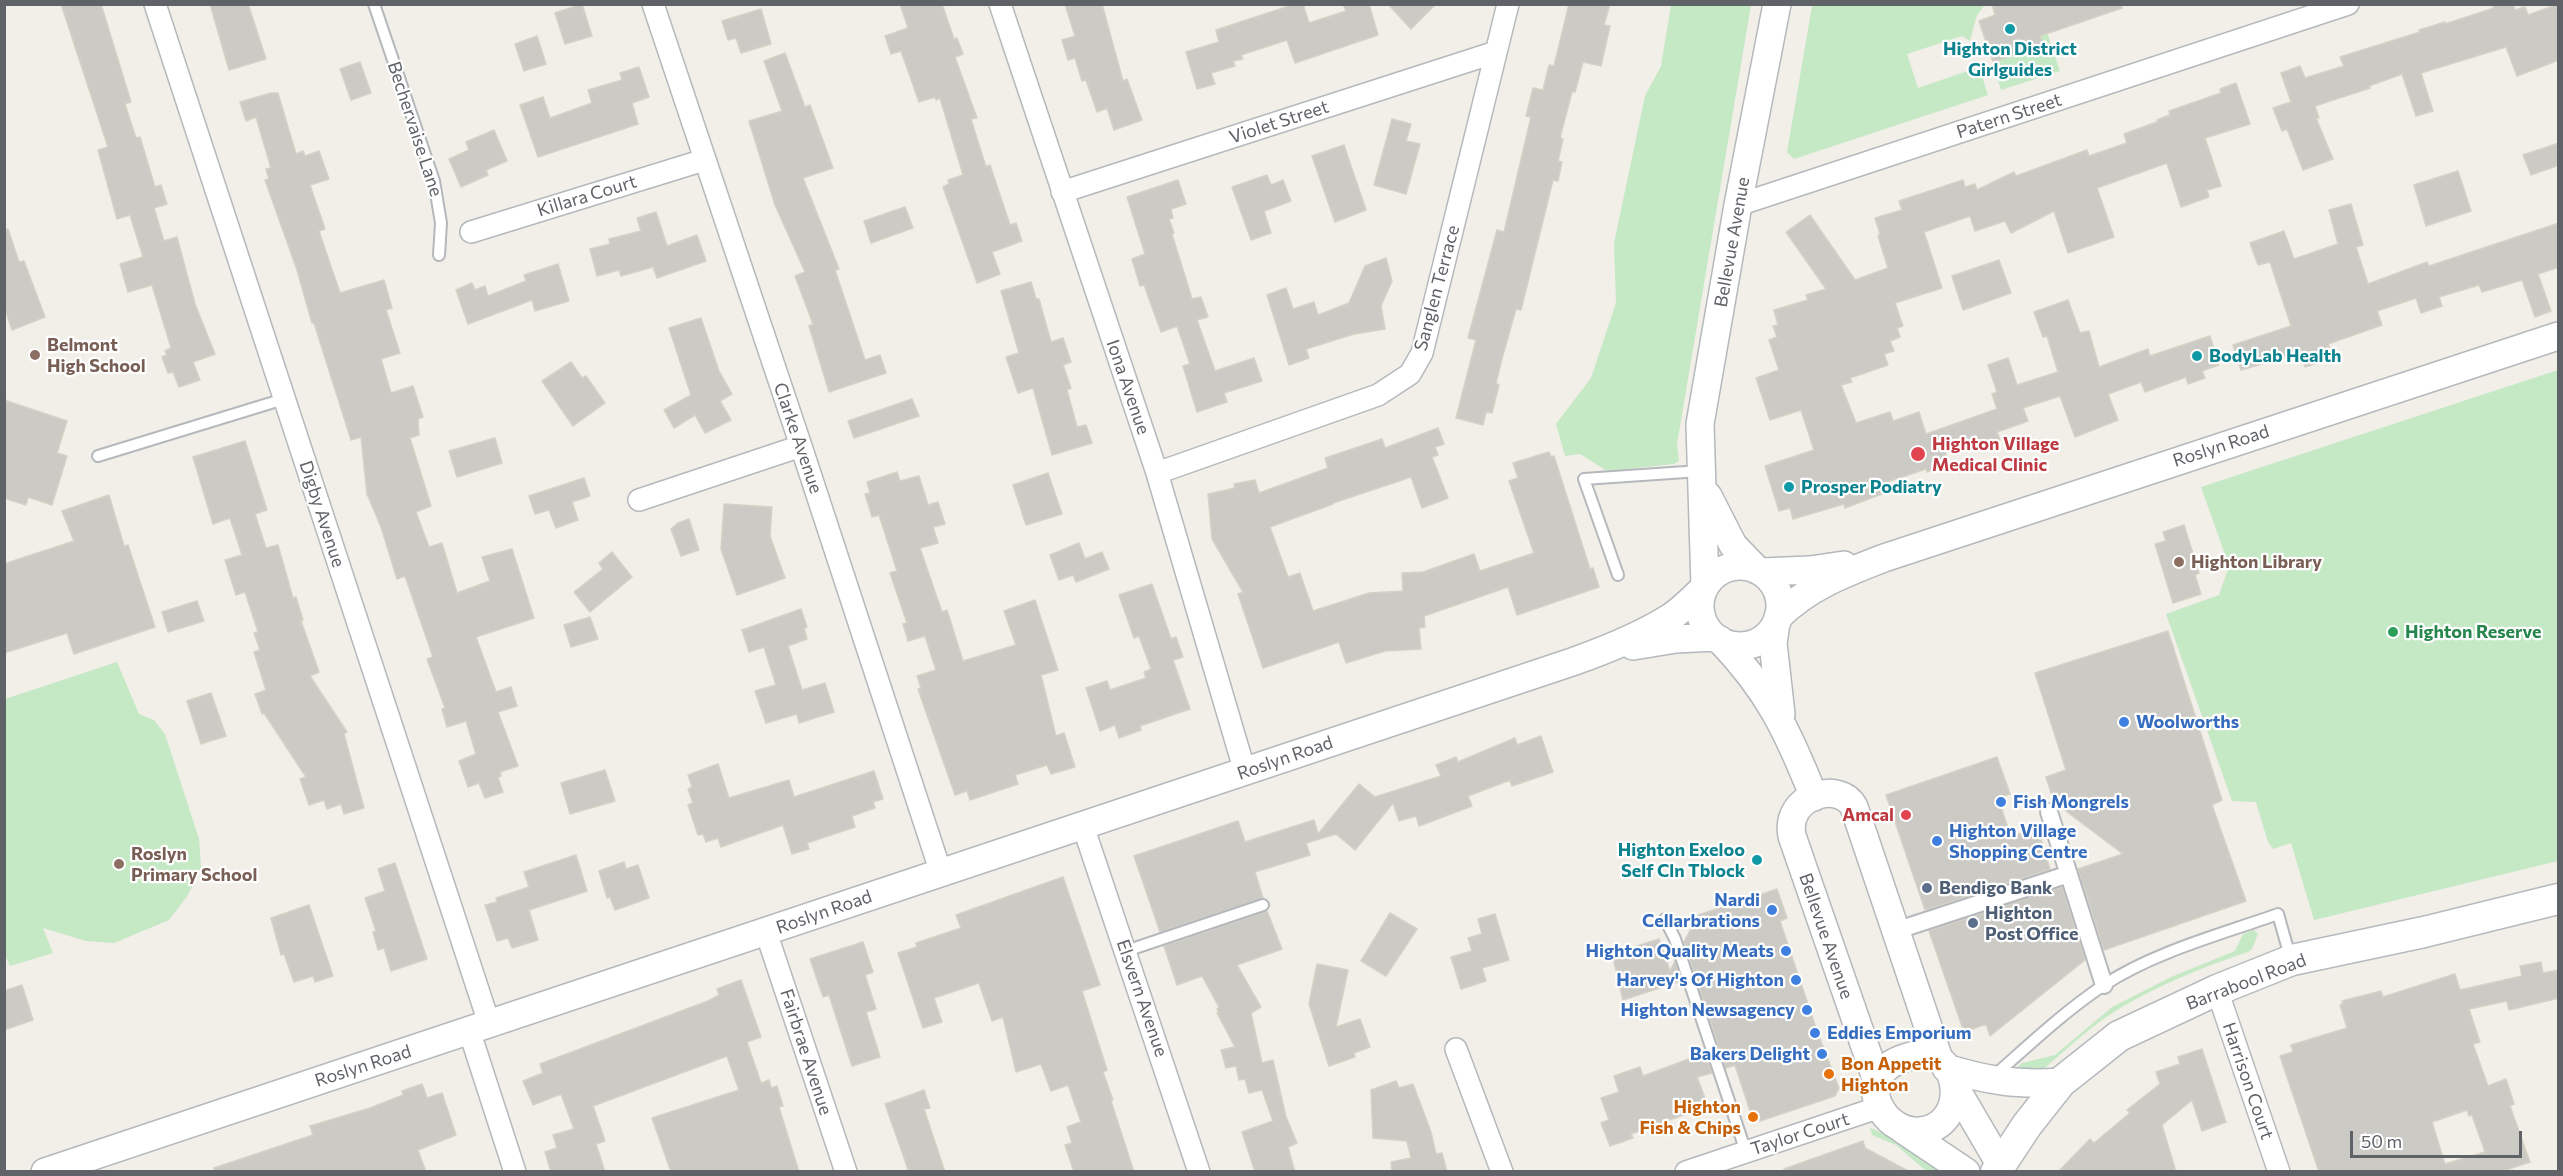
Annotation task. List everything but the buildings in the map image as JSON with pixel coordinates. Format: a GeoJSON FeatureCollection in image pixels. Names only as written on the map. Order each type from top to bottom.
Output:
{"type":"FeatureCollection","features":[{"type":"Feature","properties":{"kind":"main road","name":"Barrabool Road"},"geometry":{"type":"LineString","coordinates":[[1998,1168],[2027,1125],[2061,1082],[2119,1036],[2217,990],[2292,960],[2559,899]]}},
{"type":"Feature","properties":{"kind":"street","name":"Digby Avenue"},"geometry":{"type":"LineString","coordinates":[[155,4],[284,399],[479,1027],[516,1172]]}},
{"type":"Feature","properties":{"kind":"street","name":"Clarke Avenue"},"geometry":{"type":"LineString","coordinates":[[653,4],[941,873]]}},
{"type":"Feature","properties":{"kind":"street","name":"Iona Avenue"},"geometry":{"type":"LineString","coordinates":[[1000,4],[1157,473],[1245,772]]}},
{"type":"Feature","properties":{"kind":"street","name":"Sanglen Terrace"},"geometry":{"type":"LineString","coordinates":[[1157,473],[1378,395],[1410,374],[1422,352],[1508,4]]}},
{"type":"Feature","properties":{"kind":"street","name":"Bellevue Avenue"},"geometry":{"type":"LineString","coordinates":[[1704,587],[1700,424],[1738,205],[1777,4]]}},
{"type":"Feature","properties":{"kind":"street","name":"Patern Street"},"geometry":{"type":"LineString","coordinates":[[1738,205],[2348,4]]}},
{"type":"Feature","properties":{"kind":"street","name":"Violet Street"},"geometry":{"type":"LineString","coordinates":[[1062,192],[1496,52]]}},
{"type":"Feature","properties":{"kind":"street","name":"Killara Court"},"geometry":{"type":"LineString","coordinates":[[471,232],[704,160]]}},
{"type":"Feature","properties":{"kind":"street","name":"Roslyn Road"},"geometry":{"type":"LineString","coordinates":[[1602,651],[1676,639],[1718,639],[1737,645],[1755,643],[1769,633],[1777,620],[1792,604],[1826,582],[1884,558],[2559,336]]}},
{"type":"Feature","properties":{"kind":"street"},"geometry":{"type":"LineString","coordinates":[[639,500],[801,446]]}},
{"type":"Feature","properties":{"kind":"street","name":"Bellevue Avenue"},"geometry":{"type":"LineString","coordinates":[[1701,476],[1733,545],[1760,571]]}},
{"type":"Feature","properties":{"kind":"street","name":"Roslyn Road"},"geometry":{"type":"LineString","coordinates":[[45,1172],[1602,651],[1672,616],[1714,575],[1729,567],[1740,566],[1760,571],[1817,570],[1884,558]]}},
{"type":"Feature","properties":{"kind":"street"},"geometry":{"type":"LineString","coordinates":[[1760,571],[1777,589],[1780,601],[1773,644],[1782,721]]}},
{"type":"Feature","properties":{"kind":"street"},"geometry":{"type":"LineString","coordinates":[[1704,587],[1700,612],[1707,629],[1754,677],[1782,721],[1814,797],[1833,794],[1844,796],[1852,803],[1895,932],[1955,1098],[1952,1109],[1936,1126],[1918,1131],[1899,1127]]}},
{"type":"Feature","properties":{"kind":"street","name":"Bellevue Avenue"},"geometry":{"type":"LineString","coordinates":[[1814,797],[1803,802],[1794,811],[1790,822],[1792,836],[1887,1119],[1966,1172]]}},
{"type":"Feature","properties":{"kind":"street"},"geometry":{"type":"LineString","coordinates":[[2049,812],[2104,985]]}},
{"type":"Feature","properties":{"kind":"street","name":"Elsvern Avenue"},"geometry":{"type":"LineString","coordinates":[[1083,826],[1200,1172]]}},
{"type":"Feature","properties":{"kind":"street"},"geometry":{"type":"LineString","coordinates":[[1895,932],[2069,874]]}},
{"type":"Feature","properties":{"kind":"street","name":"Fairbrae Avenue"},"geometry":{"type":"LineString","coordinates":[[766,932],[846,1172]]}},
{"type":"Feature","properties":{"kind":"street","name":"Harrison Court"},"geometry":{"type":"LineString","coordinates":[[2217,990],[2279,1172]]}},
{"type":"Feature","properties":{"kind":"street"},"geometry":{"type":"LineString","coordinates":[[1456,1048],[1502,1172]]}},
{"type":"Feature","properties":{"kind":"street"},"geometry":{"type":"LineString","coordinates":[[1879,1095],[1883,1071],[1900,1059],[1927,1054],[1946,1071],[1998,1168]]}},
{"type":"Feature","properties":{"kind":"street"},"geometry":{"type":"LineString","coordinates":[[1946,1071],[2019,1084],[2061,1082]]}},
{"type":"Feature","properties":{"kind":"street","name":"Taylor Court"},"geometry":{"type":"LineString","coordinates":[[1686,1172],[1746,1152],[1879,1095]]}},
{"type":"Feature","properties":{"kind":"lane","name":"Bechervaise Lane"},"geometry":{"type":"LineString","coordinates":[[374,4],[434,181],[441,223],[439,255]]}},
{"type":"Feature","properties":{"kind":"lane"},"geometry":{"type":"LineString","coordinates":[[98,456],[284,399]]}},
{"type":"Feature","properties":{"kind":"lane"},"geometry":{"type":"LineString","coordinates":[[1618,575],[1584,479],[1701,476]]}},
{"type":"Feature","properties":{"kind":"lane"},"geometry":{"type":"LineString","coordinates":[[1126,951],[1263,905]]}},
{"type":"Feature","properties":{"kind":"lane"},"geometry":{"type":"LineString","coordinates":[[1990,1080],[2036,1038],[2104,985],[2140,965],[2278,914],[2292,960]]}},
{"type":"Feature","properties":{"kind":"lane"},"geometry":{"type":"LineString","coordinates":[[1665,919],[1674,939],[1746,1152]]}},
{"type":"Feature","properties":{"kind":"green space"},"geometry":{"type":"Polygon","coordinates":[[[1818,4],[1985,5],[1977,15],[1970,41],[1962,36],[1907,54],[1918,88],[1979,67],[1988,95],[1794,159],[1787,152],[1812,6],[1818,4]]]}},
{"type":"Feature","properties":{"kind":"green space"},"geometry":{"type":"Polygon","coordinates":[[[1671,5],[1751,5],[1677,444],[1679,461],[1674,464],[1607,471],[1580,454],[1565,456],[1556,424],[1591,378],[1616,303],[1614,243],[1645,96],[1661,66],[1671,5]]]}},
{"type":"Feature","properties":{"kind":"green space"},"geometry":{"type":"Polygon","coordinates":[[[2030,5],[2038,5],[2060,71],[2001,90],[1993,62],[2043,45],[2030,5]]]}},
{"type":"Feature","properties":{"kind":"green space","name":"Highton Reserve"},"geometry":{"type":"Polygon","coordinates":[[[2558,370],[2558,861],[2314,920],[2291,843],[2273,849],[2268,842],[2256,802],[2232,801],[2166,614],[2219,595],[2229,566],[2201,487],[2558,370]]]}},
{"type":"Feature","properties":{"kind":"green space"},"geometry":{"type":"Polygon","coordinates":[[[117,662],[139,714],[154,720],[165,734],[199,839],[201,867],[188,895],[169,920],[114,943],[86,941],[43,928],[53,953],[10,966],[4,953],[5,699],[117,662]]]}},
{"type":"Feature","properties":{"kind":"green space"},"geometry":{"type":"Polygon","coordinates":[[[2254,930],[2258,934],[2252,949],[2248,952],[2184,976],[2122,1007],[2089,1030],[2039,1073],[2013,1071],[2022,1063],[2055,1055],[2112,1007],[2171,977],[2235,951],[2243,934],[2254,930]]]}},
{"type":"Feature","properties":{"kind":"green space"},"geometry":{"type":"Polygon","coordinates":[[[1870,1128],[1893,1137],[1940,1171],[1926,1171],[1896,1145],[1872,1135],[1870,1128]]]}},
{"type":"Feature","properties":{"kind":"place","name":"Highton District Girlguides"},"geometry":{"type":"Point","coordinates":[2010,29]}},
{"type":"Feature","properties":{"kind":"place","name":"Belmont High School"},"geometry":{"type":"Point","coordinates":[35,355]}},
{"type":"Feature","properties":{"kind":"place","name":"BodyLab Health"},"geometry":{"type":"Point","coordinates":[2197,356]}},
{"type":"Feature","properties":{"kind":"place","name":"Highton Village Medical Clinic"},"geometry":{"type":"Point","coordinates":[1918,454]}},
{"type":"Feature","properties":{"kind":"place","name":"Prosper Podiatry"},"geometry":{"type":"Point","coordinates":[1789,487]}},
{"type":"Feature","properties":{"kind":"place","name":"Highton Library"},"geometry":{"type":"Point","coordinates":[2179,562]}},
{"type":"Feature","properties":{"kind":"place","name":"Highton Reserve"},"geometry":{"type":"Point","coordinates":[2393,632]}},
{"type":"Feature","properties":{"kind":"place","name":"Woolworths"},"geometry":{"type":"Point","coordinates":[2124,722]}},
{"type":"Feature","properties":{"kind":"place","name":"Fish Mongrels"},"geometry":{"type":"Point","coordinates":[2001,802]}},
{"type":"Feature","properties":{"kind":"place","name":"Amcal"},"geometry":{"type":"Point","coordinates":[1906,815]}},
{"type":"Feature","properties":{"kind":"place","name":"Highton Village Shopping Centre"},"geometry":{"type":"Point","coordinates":[1937,841]}},
{"type":"Feature","properties":{"kind":"place","name":"Highton Exeloo Self Cln Tblock"},"geometry":{"type":"Point","coordinates":[1757,860]}},
{"type":"Feature","properties":{"kind":"place","name":"Roslyn Primary School"},"geometry":{"type":"Point","coordinates":[119,864]}},
{"type":"Feature","properties":{"kind":"place","name":"Bendigo Bank"},"geometry":{"type":"Point","coordinates":[1927,888]}},
{"type":"Feature","properties":{"kind":"place","name":"Nardi Cellarbrations"},"geometry":{"type":"Point","coordinates":[1772,910]}},
{"type":"Feature","properties":{"kind":"place","name":"Highton Post Office"},"geometry":{"type":"Point","coordinates":[1973,923]}},
{"type":"Feature","properties":{"kind":"place","name":"Highton Quality Meats"},"geometry":{"type":"Point","coordinates":[1786,951]}},
{"type":"Feature","properties":{"kind":"place","name":"Harvey's Of Highton"},"geometry":{"type":"Point","coordinates":[1796,980]}},
{"type":"Feature","properties":{"kind":"place","name":"Highton Newsagency"},"geometry":{"type":"Point","coordinates":[1807,1010]}},
{"type":"Feature","properties":{"kind":"place","name":"Eddies Emporium"},"geometry":{"type":"Point","coordinates":[1815,1033]}},
{"type":"Feature","properties":{"kind":"place","name":"Bakers Delight"},"geometry":{"type":"Point","coordinates":[1822,1054]}},
{"type":"Feature","properties":{"kind":"place","name":"Bon Appetit Highton"},"geometry":{"type":"Point","coordinates":[1829,1074]}},
{"type":"Feature","properties":{"kind":"place","name":"Highton Fish & Chips"},"geometry":{"type":"Point","coordinates":[1753,1117]}}]}
